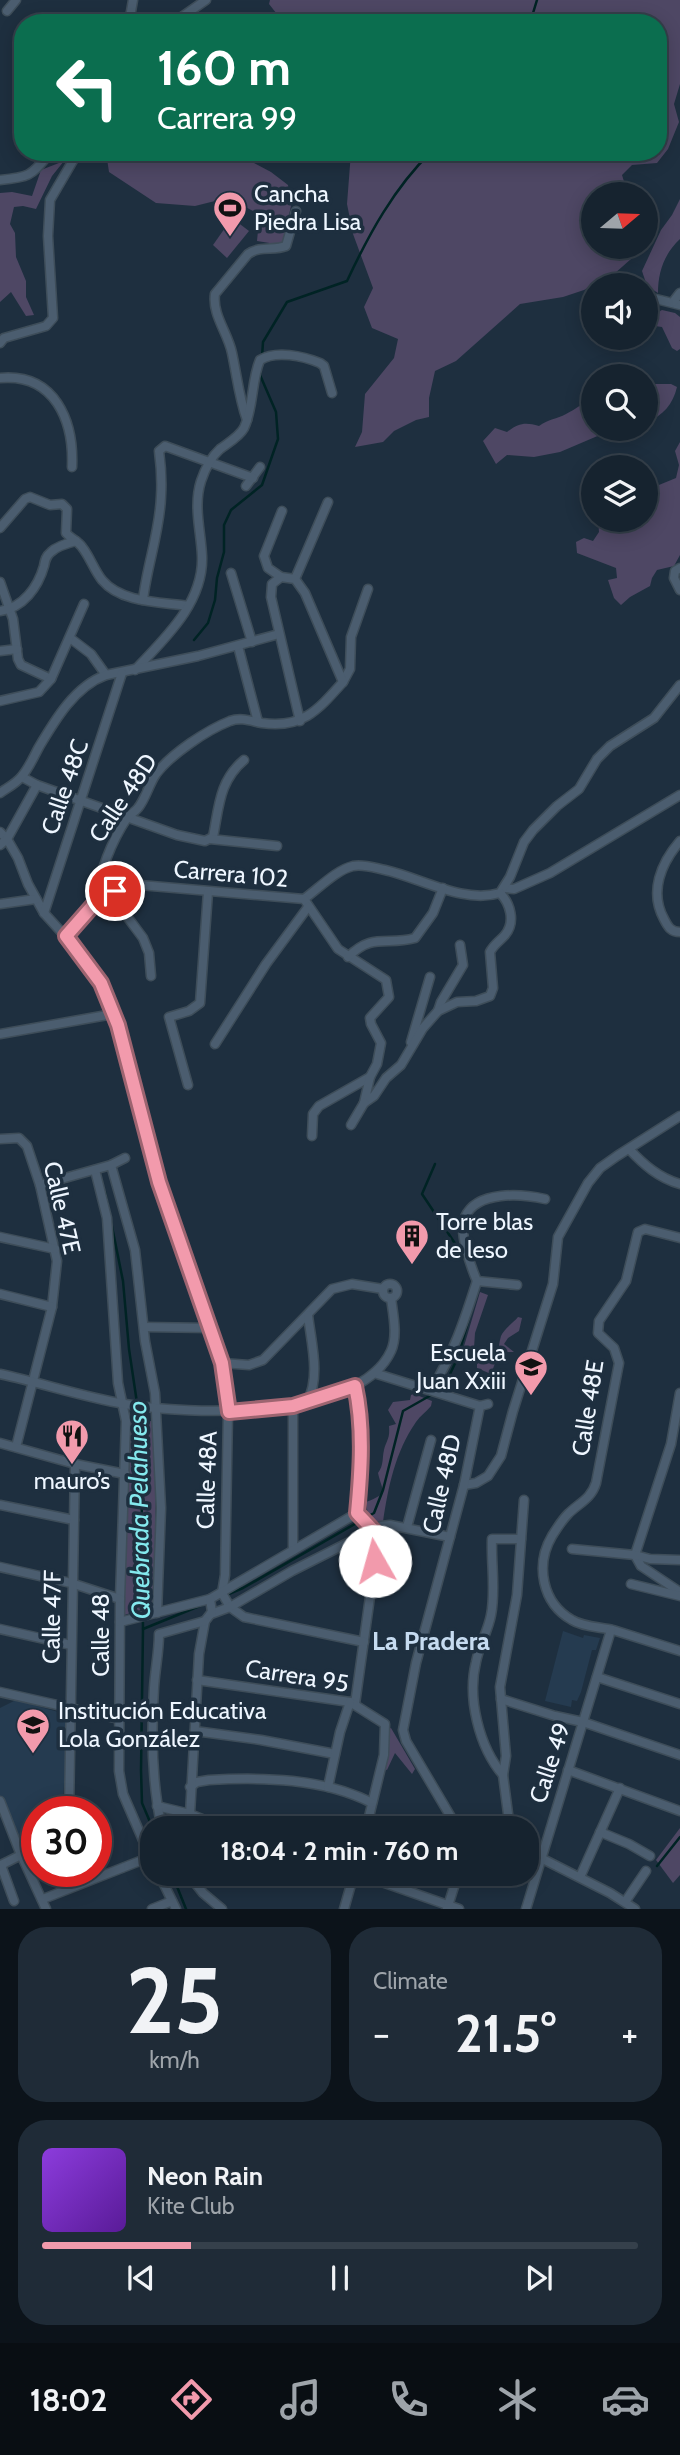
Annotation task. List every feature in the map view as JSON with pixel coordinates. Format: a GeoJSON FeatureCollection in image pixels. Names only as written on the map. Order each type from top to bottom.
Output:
{"type":"FeatureCollection","features":[{"type":"Feature","properties":{"kind":"street"},"geometry":{"type":"LineString","coordinates":[[7,11],[16,0]]}},
{"type":"Feature","properties":{"kind":"street"},"geometry":{"type":"LineString","coordinates":[[186,14],[206,0]]}},
{"type":"Feature","properties":{"kind":"street"},"geometry":{"type":"LineString","coordinates":[[0,180],[17,179],[35,173],[44,161]]}},
{"type":"Feature","properties":{"kind":"street"},"geometry":{"type":"LineString","coordinates":[[0,343],[4,338],[46,326],[53,318],[48,236],[50,200],[73,161]]}},
{"type":"Feature","properties":{"kind":"street"},"geometry":{"type":"LineString","coordinates":[[247,421],[232,352],[217,315],[215,294],[255,249],[278,249],[286,246],[296,211]]}},
{"type":"Feature","properties":{"kind":"street"},"geometry":{"type":"LineString","coordinates":[[658,299],[676,303],[680,293]]}},
{"type":"Feature","properties":{"kind":"street"},"geometry":{"type":"LineString","coordinates":[[135,670],[178,625],[188,606],[201,567],[198,497],[208,463],[219,450],[242,432],[264,357],[281,355],[320,363],[324,366],[332,393]]}},
{"type":"Feature","properties":{"kind":"street"},"geometry":{"type":"LineString","coordinates":[[0,378],[24,379],[49,393],[63,411],[70,429],[73,445],[72,467]]}},
{"type":"Feature","properties":{"kind":"street"},"geometry":{"type":"LineString","coordinates":[[143,600],[161,497],[159,451],[165,446],[249,482],[260,467]]}},
{"type":"Feature","properties":{"kind":"street"},"geometry":{"type":"LineString","coordinates":[[0,528],[30,496],[50,505],[65,506],[66,533],[83,547],[103,582],[114,591],[143,600],[188,606]]}},
{"type":"Feature","properties":{"kind":"street"},"geometry":{"type":"LineString","coordinates":[[295,579],[328,502]]}},
{"type":"Feature","properties":{"kind":"street"},"geometry":{"type":"LineString","coordinates":[[282,510],[264,556],[268,568],[281,576],[295,579],[304,593],[343,682]]}},
{"type":"Feature","properties":{"kind":"street"},"geometry":{"type":"LineString","coordinates":[[4,610],[27,598],[39,578],[44,560],[51,552],[76,541]]}},
{"type":"Feature","properties":{"kind":"street"},"geometry":{"type":"LineString","coordinates":[[680,568],[675,571],[674,578],[680,590]]}},
{"type":"Feature","properties":{"kind":"street"},"geometry":{"type":"LineString","coordinates":[[231,573],[253,642]]}},
{"type":"Feature","properties":{"kind":"street"},"geometry":{"type":"LineString","coordinates":[[281,576],[270,589],[300,721],[343,682],[350,669],[351,637],[368,589]]}},
{"type":"Feature","properties":{"kind":"street"},"geometry":{"type":"LineString","coordinates":[[0,582],[4,610],[13,619],[21,665],[51,678]]}},
{"type":"Feature","properties":{"kind":"street"},"geometry":{"type":"LineString","coordinates":[[0,701],[39,692],[51,678],[84,604]]}},
{"type":"Feature","properties":{"kind":"street"},"geometry":{"type":"LineString","coordinates":[[0,793],[22,777],[42,743],[82,688],[93,680],[279,634]]}},
{"type":"Feature","properties":{"kind":"street"},"geometry":{"type":"LineString","coordinates":[[70,638],[91,654],[106,675]]}},
{"type":"Feature","properties":{"kind":"street"},"geometry":{"type":"LineString","coordinates":[[238,646],[254,721]]}},
{"type":"Feature","properties":{"kind":"street"},"geometry":{"type":"LineString","coordinates":[[0,651],[17,649]]}},
{"type":"Feature","properties":{"kind":"street","name":"Calle 48C"},"geometry":{"type":"LineString","coordinates":[[44,913],[122,673]]}},
{"type":"Feature","properties":{"kind":"street"},"geometry":{"type":"LineString","coordinates":[[502,890],[524,842],[533,830],[579,789],[597,759],[610,746],[654,718],[680,685]]}},
{"type":"Feature","properties":{"kind":"street","name":"Calle 48D"},"geometry":{"type":"LineString","coordinates":[[95,903],[106,855],[128,816],[139,807],[157,773],[170,760],[198,739],[233,720],[277,725],[300,721]]}},
{"type":"Feature","properties":{"kind":"street"},"geometry":{"type":"LineString","coordinates":[[22,777],[37,785],[177,835],[205,841],[212,836],[221,792],[228,777],[244,760]]}},
{"type":"Feature","properties":{"kind":"street"},"geometry":{"type":"LineString","coordinates":[[2,839],[37,785]]}},
{"type":"Feature","properties":{"kind":"street"},"geometry":{"type":"LineString","coordinates":[[215,1045],[306,903],[344,870],[365,866],[403,874],[472,896],[514,889],[550,873],[680,795]]}},
{"type":"Feature","properties":{"kind":"street"},"geometry":{"type":"LineString","coordinates":[[212,836],[277,846]]}},
{"type":"Feature","properties":{"kind":"street","name":"Calle 48A"},"geometry":{"type":"LineString","coordinates":[[2,839],[44,913],[66,936],[101,983],[113,1014],[159,1182],[222,1363],[229,1412],[223,1594]]}},
{"type":"Feature","properties":{"kind":"street"},"geometry":{"type":"LineString","coordinates":[[680,841],[664,863],[656,894],[656,903],[668,928],[676,933],[680,932]]}},
{"type":"Feature","properties":{"kind":"street","name":"Carrera 102"},"geometry":{"type":"LineString","coordinates":[[66,936],[95,903],[120,889],[133,886],[306,903],[332,942],[348,957],[386,980],[389,997],[370,1018],[381,1043],[380,1054],[370,1077]]}},
{"type":"Feature","properties":{"kind":"street"},"geometry":{"type":"LineString","coordinates":[[348,957],[360,945],[386,939],[415,938],[433,913],[443,888]]}},
{"type":"Feature","properties":{"kind":"street"},"geometry":{"type":"LineString","coordinates":[[364,1103],[374,1096],[386,1078],[401,1065],[423,1028],[438,1012],[457,1002],[476,1001],[490,996],[493,988],[490,952],[509,929],[511,912],[502,890]]}},
{"type":"Feature","properties":{"kind":"street"},"geometry":{"type":"LineString","coordinates":[[188,1085],[169,1017],[189,1011],[200,1003],[208,892]]}},
{"type":"Feature","properties":{"kind":"street"},"geometry":{"type":"LineString","coordinates":[[111,895],[143,938],[149,953],[151,976]]}},
{"type":"Feature","properties":{"kind":"street"},"geometry":{"type":"LineString","coordinates":[[0,904],[36,898]]}},
{"type":"Feature","properties":{"kind":"street"},"geometry":{"type":"LineString","coordinates":[[438,1012],[441,1002],[464,965],[460,945]]}},
{"type":"Feature","properties":{"kind":"street"},"geometry":{"type":"LineString","coordinates":[[408,1052],[430,977]]}},
{"type":"Feature","properties":{"kind":"street"},"geometry":{"type":"LineString","coordinates":[[0,1034],[113,1014]]}},
{"type":"Feature","properties":{"kind":"street"},"geometry":{"type":"LineString","coordinates":[[351,1125],[364,1103],[370,1077]]}},
{"type":"Feature","properties":{"kind":"street"},"geometry":{"type":"LineString","coordinates":[[312,1136],[313,1114],[319,1105],[370,1077]]}},
{"type":"Feature","properties":{"kind":"street"},"geometry":{"type":"LineString","coordinates":[[464,1485],[476,1483],[488,1476],[501,1456],[551,1290],[557,1242],[565,1223],[595,1173],[680,1116]]}},
{"type":"Feature","properties":{"kind":"street","name":"Calle 47E"},"geometry":{"type":"LineString","coordinates":[[0,1139],[15,1137],[24,1141],[40,1185],[57,1261],[52,1307],[16,1447]]}},
{"type":"Feature","properties":{"kind":"street"},"geometry":{"type":"LineString","coordinates":[[629,1149],[650,1169],[680,1184]]}},
{"type":"Feature","properties":{"kind":"street"},"geometry":{"type":"LineString","coordinates":[[40,1185],[111,1165],[125,1158]]}},
{"type":"Feature","properties":{"kind":"street"},"geometry":{"type":"LineString","coordinates":[[111,1165],[135,1250],[153,1407],[160,1508],[154,1613]]}},
{"type":"Feature","properties":{"kind":"street","name":"Calle 48"},"geometry":{"type":"LineString","coordinates":[[95,1170],[107,1218],[118,1384],[125,1404],[120,1599],[120,1772],[123,1794],[140,1833]]}},
{"type":"Feature","properties":{"kind":"street"},"geometry":{"type":"LineString","coordinates":[[374,1373],[432,1390],[462,1331],[477,1281],[465,1242],[463,1220],[469,1211],[480,1203],[495,1197],[521,1194],[545,1199]]}},
{"type":"Feature","properties":{"kind":"street","name":"Calle 48E"},"geometry":{"type":"LineString","coordinates":[[611,1630],[570,1619],[555,1606],[545,1588],[543,1565],[550,1540],[569,1513],[591,1495],[596,1483],[619,1363],[614,1349],[598,1333],[597,1325],[626,1281],[638,1232],[645,1229],[680,1238]]}},
{"type":"Feature","properties":{"kind":"street"},"geometry":{"type":"LineString","coordinates":[[0,1237],[55,1249]]}},
{"type":"Feature","properties":{"kind":"street"},"geometry":{"type":"LineString","coordinates":[[477,1281],[517,1285]]}},
{"type":"Feature","properties":{"kind":"street"},"geometry":{"type":"LineString","coordinates":[[0,1374],[125,1404],[229,1412],[293,1406],[355,1386],[374,1373],[391,1352],[394,1335],[391,1298],[386,1297],[383,1289],[352,1284],[332,1289],[263,1360],[249,1365],[222,1363]]}},
{"type":"Feature","properties":{"kind":"street"},"geometry":{"type":"LineString","coordinates":[[0,1294],[52,1307]]}},
{"type":"Feature","properties":{"kind":"street"},"geometry":{"type":"LineString","coordinates":[[307,1402],[314,1369],[308,1315]]}},
{"type":"Feature","properties":{"kind":"street"},"geometry":{"type":"LineString","coordinates":[[144,1327],[210,1328]]}},
{"type":"Feature","properties":{"kind":"street"},"geometry":{"type":"LineString","coordinates":[[328,1787],[335,1754],[353,1703],[365,1642],[375,1561],[372,1529],[358,1514],[360,1428],[355,1386]]}},
{"type":"Feature","properties":{"kind":"street","name":"Calle 48D"},"geometry":{"type":"LineString","coordinates":[[432,1390],[484,1405],[416,1663],[403,1734],[450,1816]]}},
{"type":"Feature","properties":{"kind":"street"},"geometry":{"type":"LineString","coordinates":[[680,1393],[669,1454],[635,1555],[641,1566],[680,1594]]}},
{"type":"Feature","properties":{"kind":"street"},"geometry":{"type":"LineString","coordinates":[[293,1406],[293,1550]]}},
{"type":"Feature","properties":{"kind":"street"},"geometry":{"type":"LineString","coordinates":[[407,1527],[431,1440]]}},
{"type":"Feature","properties":{"kind":"street"},"geometry":{"type":"LineString","coordinates":[[0,1443],[75,1464],[125,1474]]}},
{"type":"Feature","properties":{"kind":"street","name":"Calle 47F"},"geometry":{"type":"LineString","coordinates":[[69,1796],[75,1464]]}},
{"type":"Feature","properties":{"kind":"street"},"geometry":{"type":"LineString","coordinates":[[508,1816],[503,1775],[506,1756],[501,1678],[517,1595],[524,1500]]}},
{"type":"Feature","properties":{"kind":"street"},"geometry":{"type":"LineString","coordinates":[[0,1505],[74,1520]]}},
{"type":"Feature","properties":{"kind":"street"},"geometry":{"type":"LineString","coordinates":[[120,1622],[210,1600],[358,1514]]}},
{"type":"Feature","properties":{"kind":"street"},"geometry":{"type":"LineString","coordinates":[[159,1816],[155,1797],[154,1688],[159,1634],[230,1606],[372,1529],[390,1525],[450,1537]]}},
{"type":"Feature","properties":{"kind":"street"},"geometry":{"type":"LineString","coordinates":[[503,1775],[495,1766],[475,1720],[473,1681],[475,1663],[491,1617],[494,1584],[492,1539],[521,1539]]}},
{"type":"Feature","properties":{"kind":"street"},"geometry":{"type":"LineString","coordinates":[[572,1549],[680,1560]]}},
{"type":"Feature","properties":{"kind":"street"},"geometry":{"type":"LineString","coordinates":[[0,1567],[71,1583],[120,1599]]}},
{"type":"Feature","properties":{"kind":"street"},"geometry":{"type":"LineString","coordinates":[[632,1584],[680,1594]]}},
{"type":"Feature","properties":{"kind":"street"},"geometry":{"type":"LineString","coordinates":[[223,1594],[230,1606],[244,1617],[365,1642]]}},
{"type":"Feature","properties":{"kind":"street"},"geometry":{"type":"LineString","coordinates":[[190,1814],[198,1654],[209,1616],[210,1600]]}},
{"type":"Feature","properties":{"kind":"street"},"geometry":{"type":"LineString","coordinates":[[0,1629],[71,1645]]}},
{"type":"Feature","properties":{"kind":"street"},"geometry":{"type":"LineString","coordinates":[[611,1630],[680,1651]]}},
{"type":"Feature","properties":{"kind":"street","name":"Calle 49"},"geometry":{"type":"LineString","coordinates":[[526,1909],[611,1630]]}},
{"type":"Feature","properties":{"kind":"street"},"geometry":{"type":"LineString","coordinates":[[597,1677],[680,1704]]}},
{"type":"Feature","properties":{"kind":"street","name":"Carrera 95"},"geometry":{"type":"LineString","coordinates":[[197,1680],[353,1703],[385,1724],[384,1755],[372,1803]]}},
{"type":"Feature","properties":{"kind":"street"},"geometry":{"type":"LineString","coordinates":[[0,1692],[119,1719]]}},
{"type":"Feature","properties":{"kind":"street"},"geometry":{"type":"LineString","coordinates":[[501,1699],[583,1722],[680,1755]]}},
{"type":"Feature","properties":{"kind":"street"},"geometry":{"type":"LineString","coordinates":[[195,1731],[335,1754]]}},
{"type":"Feature","properties":{"kind":"street"},"geometry":{"type":"LineString","coordinates":[[568,1770],[680,1811]]}},
{"type":"Feature","properties":{"kind":"street"},"geometry":{"type":"LineString","coordinates":[[190,1787],[197,1782],[226,1779],[289,1781],[328,1787],[372,1803],[369,1816]]}},
{"type":"Feature","properties":{"kind":"street"},"geometry":{"type":"LineString","coordinates":[[580,1877],[620,1788]]}},
{"type":"Feature","properties":{"kind":"street"},"geometry":{"type":"LineString","coordinates":[[0,1801],[21,1854]]}},
{"type":"Feature","properties":{"kind":"street"},"geometry":{"type":"LineString","coordinates":[[157,1807],[195,1816]]}},
{"type":"Feature","properties":{"kind":"street"},"geometry":{"type":"LineString","coordinates":[[600,1832],[650,1856]]}},
{"type":"Feature","properties":{"kind":"street"},"geometry":{"type":"LineString","coordinates":[[13,1901],[1,1865],[21,1857]]}},
{"type":"Feature","properties":{"kind":"street"},"geometry":{"type":"LineString","coordinates":[[540,1857],[635,1909]]}},
{"type":"Feature","properties":{"kind":"street"},"geometry":{"type":"LineString","coordinates":[[43,1899],[140,1863]]}},
{"type":"Feature","properties":{"kind":"street"},"geometry":{"type":"LineString","coordinates":[[625,1902],[646,1871]]}},
{"type":"Feature","properties":{"kind":"street"},"geometry":{"type":"LineString","coordinates":[[152,1909],[174,1905],[165,1886]]}},
{"type":"Feature","properties":{"kind":"street"},"geometry":{"type":"LineString","coordinates":[[197,1886],[222,1909]]}},
{"type":"Feature","properties":{"kind":"street"},"geometry":{"type":"LineString","coordinates":[[344,1909],[353,1886]]}},
{"type":"Feature","properties":{"kind":"street"},"geometry":{"type":"LineString","coordinates":[[390,1886],[459,1909]]}},
{"type":"Feature","properties":{"kind":"street"},"geometry":{"type":"LineString","coordinates":[[448,1907],[454,1886]]}},
{"type":"Feature","properties":{"kind":"street"},"geometry":{"type":"LineString","coordinates":[[37,1887],[46,1909]]}},
{"type":"Feature","properties":{"kind":"shaded area"},"geometry":{"type":"Polygon","coordinates":[[[270,0],[680,0],[680,84],[674,104],[679,122],[667,150],[667,14],[277,14],[269,4],[270,0]]]}},
{"type":"Feature","properties":{"kind":"shaded area"},"geometry":{"type":"Polygon","coordinates":[[[64,161],[52,176],[36,209],[14,207],[10,224],[15,233],[16,257],[26,281],[26,297],[34,315],[26,316],[11,292],[0,302],[0,193],[12,192],[32,196],[41,170],[64,161]]]}},
{"type":"Feature","properties":{"kind":"shaded area"},"geometry":{"type":"Polygon","coordinates":[[[107,161],[255,161],[254,163],[288,185],[291,206],[282,245],[257,241],[259,220],[253,211],[238,203],[223,199],[195,206],[156,203],[109,172],[107,161]]]}},
{"type":"Feature","properties":{"kind":"shaded area"},"geometry":{"type":"Polygon","coordinates":[[[350,161],[659,161],[632,165],[622,175],[624,182],[581,182],[581,259],[631,259],[615,273],[581,273],[581,291],[563,297],[520,304],[456,361],[435,371],[429,398],[429,417],[394,431],[383,442],[355,447],[362,432],[365,394],[394,358],[398,339],[372,328],[364,307],[373,288],[353,234],[347,204],[350,161]]]}},
{"type":"Feature","properties":{"kind":"shaded area"},"geometry":{"type":"Polygon","coordinates":[[[680,199],[680,239],[663,264],[658,293],[658,273],[642,271],[648,259],[658,259],[658,236],[680,199]]]}},
{"type":"Feature","properties":{"kind":"shaded area","name":"Cancha Piedra Lisa"},"geometry":{"type":"Polygon","coordinates":[[[232,218],[249,231],[227,258],[213,245],[232,218]]]}},
{"type":"Feature","properties":{"kind":"shaded area"},"geometry":{"type":"Polygon","coordinates":[[[662,310],[680,317],[680,349],[677,351],[672,348],[662,327],[658,326],[658,312],[662,310]]]}},
{"type":"Feature","properties":{"kind":"shaded area"},"geometry":{"type":"Polygon","coordinates":[[[658,384],[677,387],[666,409],[658,415],[658,384]]]}},
{"type":"Feature","properties":{"kind":"shaded area"},"geometry":{"type":"Polygon","coordinates":[[[581,405],[581,441],[586,441],[560,452],[534,457],[507,455],[496,464],[483,441],[495,428],[507,432],[522,424],[539,426],[581,405]]]}},
{"type":"Feature","properties":{"kind":"shaded area"},"geometry":{"type":"Polygon","coordinates":[[[680,442],[680,555],[674,566],[657,570],[650,586],[621,605],[614,598],[608,580],[617,578],[616,568],[577,553],[576,542],[584,538],[593,541],[599,532],[658,532],[658,485],[676,478],[679,465],[675,451],[680,442]]]}},
{"type":"Feature","properties":{"kind":"shaded area"},"geometry":{"type":"Polygon","coordinates":[[[480,1292],[488,1295],[475,1333],[474,1348],[482,1356],[497,1355],[502,1334],[518,1317],[522,1318],[519,1331],[504,1344],[514,1352],[504,1352],[497,1358],[491,1374],[477,1368],[477,1360],[462,1353],[480,1292]]]}},
{"type":"Feature","properties":{"kind":"shaded area"},"geometry":{"type":"Polygon","coordinates":[[[414,1394],[432,1401],[431,1406],[416,1422],[403,1446],[390,1483],[383,1522],[375,1526],[369,1522],[366,1502],[379,1496],[382,1491],[378,1473],[389,1436],[389,1426],[396,1424],[388,1410],[393,1402],[410,1400],[414,1394]]]}},
{"type":"Feature","properties":{"kind":"shaded area"},"geometry":{"type":"Polygon","coordinates":[[[124,1417],[157,1422],[154,1606],[124,1615],[124,1417]]]}},
{"type":"Feature","properties":{"kind":"shaded area"},"geometry":{"type":"Polygon","coordinates":[[[563,1631],[583,1638],[584,1635],[600,1638],[596,1650],[592,1650],[581,1692],[577,1701],[572,1700],[571,1707],[545,1701],[563,1631]]]}},
{"type":"Feature","properties":{"kind":"shaded area","name":"Institución Educativa Lola González"},"geometry":{"type":"Polygon","coordinates":[[[16,1700],[69,1715],[63,1796],[21,1796],[21,1850],[0,1796],[0,1708],[16,1700]]]}},
{"type":"Feature","properties":{"kind":"shaded area"},"geometry":{"type":"Polygon","coordinates":[[[391,1728],[415,1769],[412,1774],[395,1753],[387,1770],[384,1769],[388,1729],[391,1728]]]}},
{"type":"Feature","properties":{"kind":"shaded area"},"geometry":{"type":"Polygon","coordinates":[[[680,1828],[680,1875],[673,1883],[656,1860],[680,1828]]]}},
{"type":"Feature","properties":{"kind":"waterway","name":"Quebrada Pelahueso"},"geometry":{"type":"LineString","coordinates":[[533,14],[537,0]]}},
{"type":"Feature","properties":{"kind":"waterway","name":"Quebrada Pelahueso"},"geometry":{"type":"LineString","coordinates":[[262,357],[263,342],[287,302],[347,281],[383,212],[423,161]]}},
{"type":"Feature","properties":{"kind":"waterway","name":"Quebrada Pelahueso"},"geometry":{"type":"LineString","coordinates":[[194,640],[208,623],[215,600],[224,552],[224,525],[231,510],[262,485],[278,439],[276,412],[260,375],[261,367]]}},
{"type":"Feature","properties":{"kind":"waterway"},"geometry":{"type":"LineString","coordinates":[[435,1164],[422,1194],[466,1260]]}},
{"type":"Feature","properties":{"kind":"waterway","name":"Quebrada Pelahueso"},"geometry":{"type":"LineString","coordinates":[[105,1192],[123,1281],[137,1403]]}},
{"type":"Feature","properties":{"kind":"waterway"},"geometry":{"type":"LineString","coordinates":[[439,1391],[443,1389],[458,1357],[471,1311]]}},
{"type":"Feature","properties":{"kind":"waterway"},"geometry":{"type":"LineString","coordinates":[[224,1596],[243,1588],[374,1513],[383,1490],[403,1411],[433,1394]]}},
{"type":"Feature","properties":{"kind":"waterway","name":"Quebrada Pelahueso"},"geometry":{"type":"LineString","coordinates":[[138,1409],[141,1427],[143,1629],[141,1770],[142,1803],[148,1816]]}},
{"type":"Feature","properties":{"kind":"waterway"},"geometry":{"type":"LineString","coordinates":[[143,1629],[202,1605]]}},
{"type":"Feature","properties":{"kind":"waterway"},"geometry":{"type":"LineString","coordinates":[[657,1866],[680,1837]]}},
{"type":"Feature","properties":{"kind":"waterway","name":"Quebrada Pelahueso"},"geometry":{"type":"LineString","coordinates":[[177,1886],[186,1909]]}},
{"type":"Feature","properties":{"kind":"place","name":"Cancha Piedra Lisa"},"geometry":{"type":"Point","coordinates":[230,238]}},
{"type":"Feature","properties":{"kind":"place","name":"Torre blas de leso"},"geometry":{"type":"Point","coordinates":[412,1266]}},
{"type":"Feature","properties":{"kind":"place","name":"Escuela Juan Xxiii"},"geometry":{"type":"Point","coordinates":[531,1397]}},
{"type":"Feature","properties":{"kind":"place","name":"mauro’s"},"geometry":{"type":"Point","coordinates":[72,1466]}},
{"type":"Feature","properties":{"kind":"place","name":"Institución Educativa Lola González"},"geometry":{"type":"Point","coordinates":[33,1755]}},
{"type":"Feature","properties":{"kind":"district","name":"La Pradera"},"geometry":{"type":"Point","coordinates":[431,1641]}},
{"type":"Feature","properties":{"kind":"route"},"geometry":{"type":"LineString","coordinates":[[115,891],[95,903],[66,936],[101,983],[118,1025],[159,1182],[222,1363],[229,1412],[293,1406],[355,1386],[360,1418],[357,1513],[374,1531],[375,1561]]}}]}
